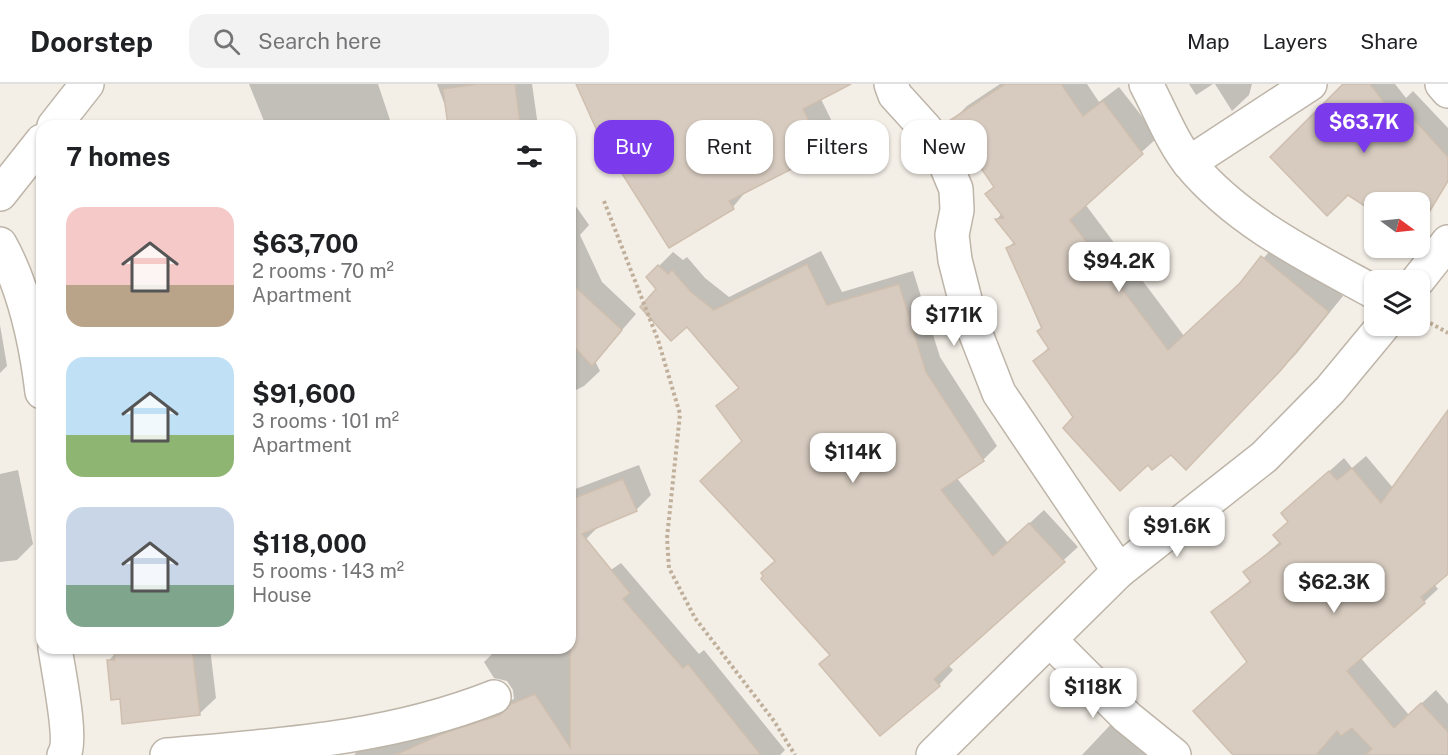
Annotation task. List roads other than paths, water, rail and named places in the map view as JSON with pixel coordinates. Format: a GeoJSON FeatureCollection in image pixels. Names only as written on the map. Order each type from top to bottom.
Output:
{"type":"FeatureCollection","features":[{"type":"Feature","properties":{"kind":"street"},"geometry":{"type":"LineString","coordinates":[[59,120],[87,84]]}},
{"type":"Feature","properties":{"kind":"street"},"geometry":{"type":"LineString","coordinates":[[891,84],[895,95],[925,128],[942,153],[956,189],[957,210],[952,235],[955,260],[970,319],[999,393],[1119,571]]}},
{"type":"Feature","properties":{"kind":"street"},"geometry":{"type":"LineString","coordinates":[[1146,84],[1189,163],[1218,194],[1270,232],[1364,286]]}},
{"type":"Feature","properties":{"kind":"street"},"geometry":{"type":"LineString","coordinates":[[1189,163],[1310,84]]}},
{"type":"Feature","properties":{"kind":"street"},"geometry":{"type":"LineString","coordinates":[[1442,84],[1448,91]]}},
{"type":"Feature","properties":{"kind":"street"},"geometry":{"type":"LineString","coordinates":[[0,194],[36,149]]}},
{"type":"Feature","properties":{"kind":"street"},"geometry":{"type":"LineString","coordinates":[[1426,270],[1448,242]]}},
{"type":"Feature","properties":{"kind":"street"},"geometry":{"type":"LineString","coordinates":[[0,244],[15,271],[36,355]]}},
{"type":"Feature","properties":{"kind":"street"},"geometry":{"type":"LineString","coordinates":[[933,755],[1119,571],[1264,457],[1330,390],[1375,336]]}},
{"type":"Feature","properties":{"kind":"street"},"geometry":{"type":"LineString","coordinates":[[1050,640],[1127,717],[1173,755]]}},
{"type":"Feature","properties":{"kind":"street"},"geometry":{"type":"LineString","coordinates":[[56,654],[68,749],[64,755]]}},
{"type":"Feature","properties":{"kind":"street"},"geometry":{"type":"LineString","coordinates":[[167,755],[367,734],[414,724],[494,697]]}}]}
